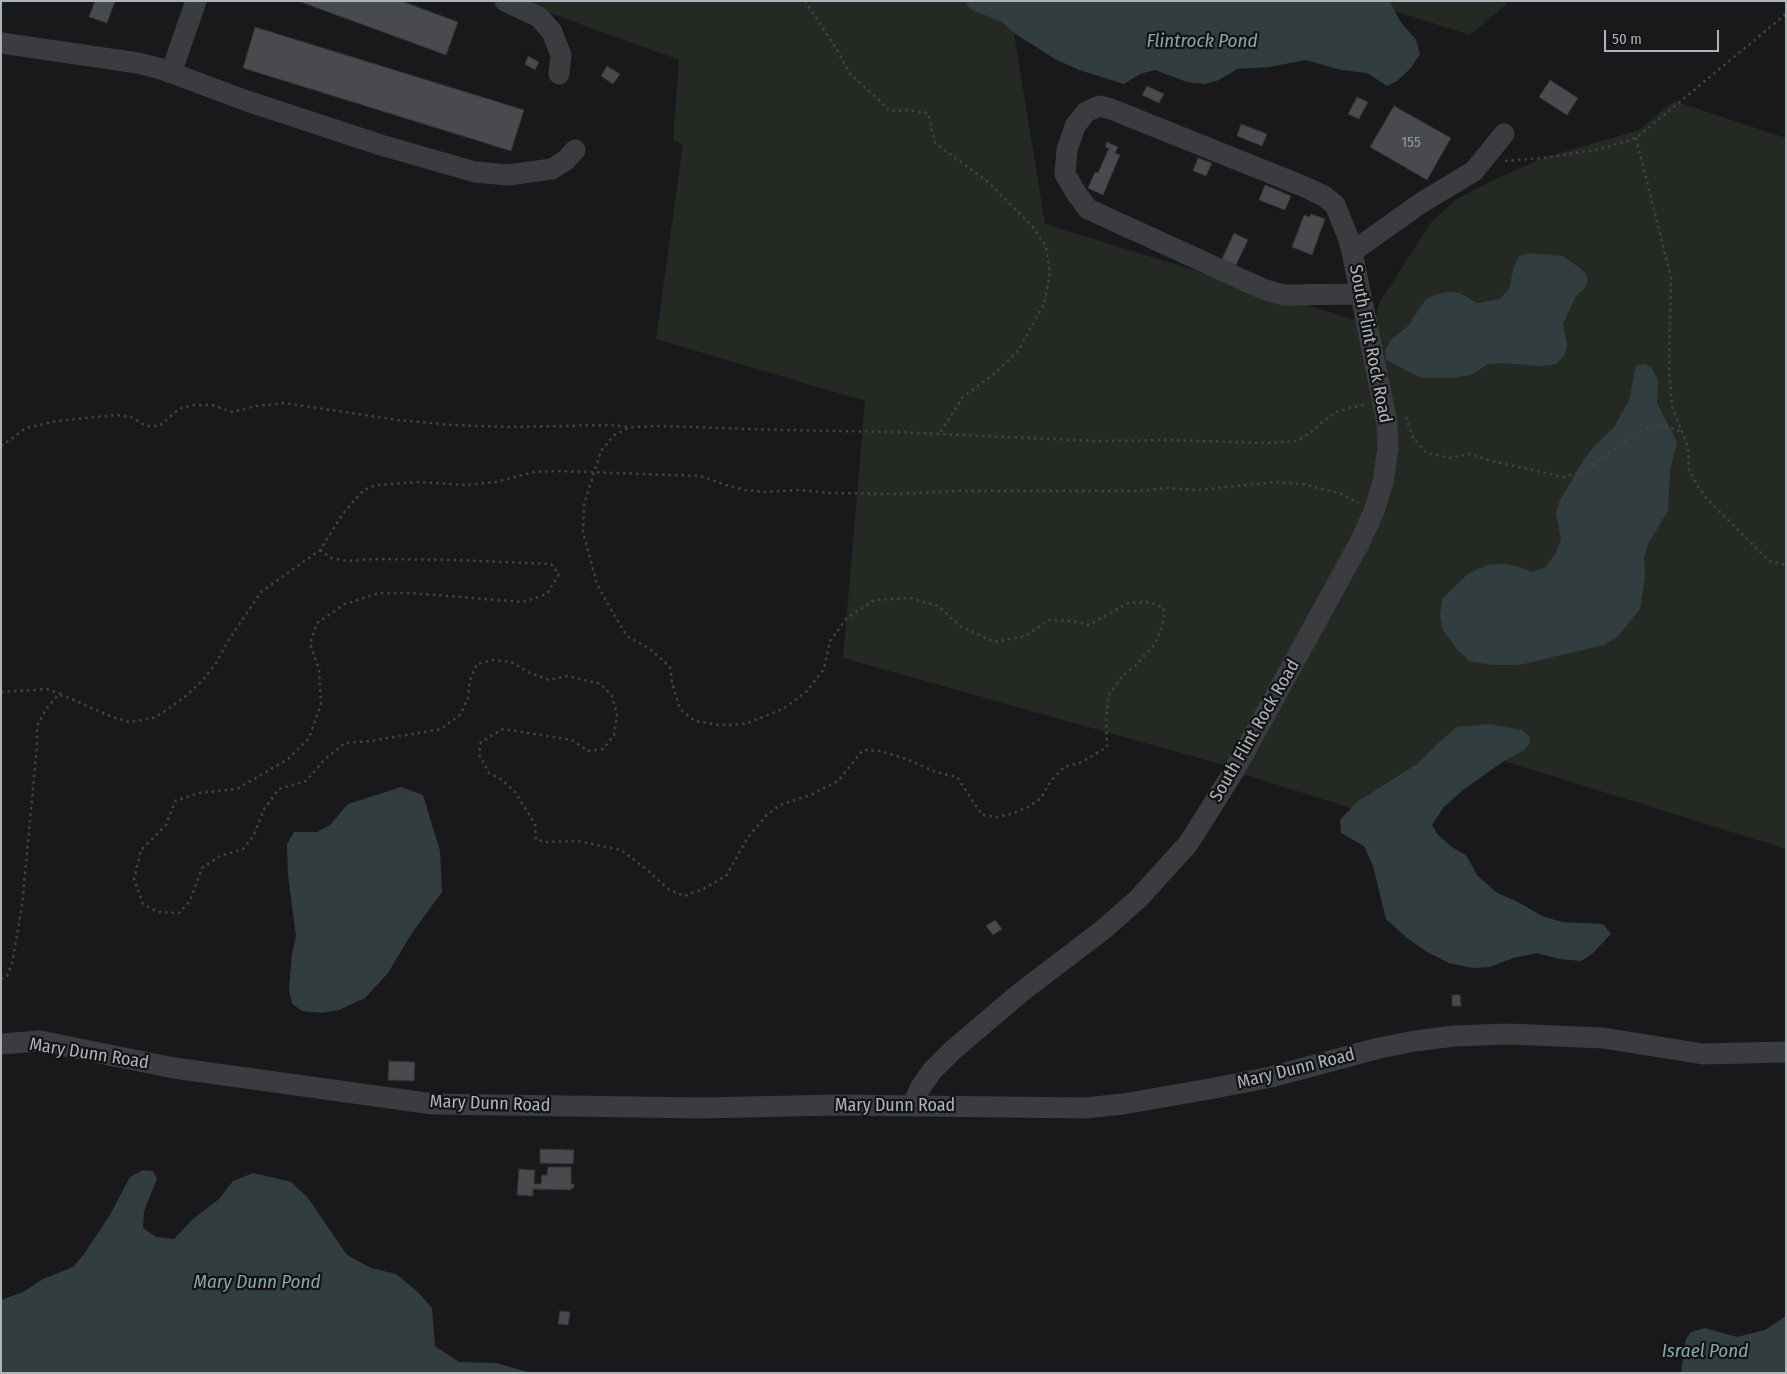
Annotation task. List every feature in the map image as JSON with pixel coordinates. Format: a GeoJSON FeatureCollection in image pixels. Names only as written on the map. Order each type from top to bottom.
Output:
{"type":"FeatureCollection","features":[{"type":"Feature","properties":{"kind":"street"},"geometry":{"type":"LineString","coordinates":[[171,73],[196,1]]}},
{"type":"Feature","properties":{"kind":"street"},"geometry":{"type":"LineString","coordinates":[[504,1],[539,17],[552,32],[561,55],[559,74]]}},
{"type":"Feature","properties":{"kind":"street"},"geometry":{"type":"LineString","coordinates":[[1,43],[138,63],[381,145],[475,172],[508,175],[552,169],[566,160],[574,150]]}},
{"type":"Feature","properties":{"kind":"street","name":"South Flint Rock Road"},"geometry":{"type":"LineString","coordinates":[[913,1105],[920,1088],[953,1050],[1014,998],[1111,923],[1139,898],[1188,844],[1234,771],[1360,542],[1374,512],[1383,482],[1388,448],[1387,423],[1352,252],[1335,205],[1324,196],[1306,187],[1111,108],[1099,106],[1086,112],[1075,126],[1067,150],[1065,174],[1088,209],[1263,289],[1284,295],[1360,294]]}},
{"type":"Feature","properties":{"kind":"street"},"geometry":{"type":"LineString","coordinates":[[1352,252],[1421,203],[1474,171],[1504,134]]}},
{"type":"Feature","properties":{"kind":"street","name":"Mary Dunn Road"},"geometry":{"type":"LineString","coordinates":[[1,1044],[40,1041],[174,1068],[433,1104],[701,1108],[913,1105],[1085,1108],[1123,1104],[1271,1077],[1379,1048],[1454,1036],[1509,1034],[1603,1038],[1703,1054],[1786,1052]]}},
{"type":"Feature","properties":{"kind":"path"},"geometry":{"type":"LineString","coordinates":[[805,1],[836,48],[850,74],[890,111],[906,110],[928,113],[935,143],[988,182],[1033,227],[1046,247],[1050,273],[1044,304],[1018,351],[995,373],[964,397],[939,434]]}},
{"type":"Feature","properties":{"kind":"path"},"geometry":{"type":"LineString","coordinates":[[1481,162],[1543,158],[1601,150],[1636,138],[1786,14]]}},
{"type":"Feature","properties":{"kind":"path"},"geometry":{"type":"LineString","coordinates":[[1636,138],[1671,278],[1668,367],[1672,407],[1684,432],[1688,447],[1689,470],[1708,500],[1769,561],[1786,565]]}},
{"type":"Feature","properties":{"kind":"path"},"geometry":{"type":"LineString","coordinates":[[1,446],[26,428],[56,421],[117,415],[131,417],[146,426],[159,426],[179,409],[192,404],[212,405],[232,412],[256,406],[284,403],[398,420],[508,427],[661,426],[939,434],[1096,441],[1165,440],[1266,443],[1297,441],[1314,431],[1323,421],[1338,411],[1361,404],[1388,402],[1399,405],[1413,438],[1427,453],[1449,458],[1470,454],[1488,460],[1563,477],[1585,472],[1637,433],[1660,426],[1684,432]]}},
{"type":"Feature","properties":{"kind":"path"},"geometry":{"type":"LineString","coordinates":[[320,550],[331,558],[347,561],[377,559],[456,560],[551,564],[559,574],[547,594],[524,602],[410,593],[379,593],[345,604],[317,623],[310,644],[319,669],[322,704],[309,738],[288,759],[237,789],[199,793],[175,801],[166,825],[141,850],[134,879],[143,904],[158,912],[178,913],[190,901],[202,868],[220,856],[243,849],[254,835],[264,809],[279,790],[306,781],[325,759],[345,743],[379,740],[441,729],[460,715],[468,698],[470,680],[477,664],[493,660],[511,662],[549,680],[568,676],[601,684],[612,696],[617,714],[614,735],[603,749],[588,751],[572,740],[503,730],[481,742],[479,754],[488,773],[502,780],[515,792],[535,824],[536,840],[547,842],[577,841],[621,850],[668,889],[684,896],[703,889],[726,876],[748,837],[767,815],[780,806],[813,794],[838,781],[863,750],[881,751],[936,772],[957,777],[982,815],[998,816],[1011,814],[1028,807],[1041,798],[1051,781],[1064,767],[1082,762],[1106,746],[1106,718],[1109,695],[1123,676],[1155,644],[1163,623],[1164,608],[1150,602],[1128,603],[1089,625],[1072,621],[1049,620],[1025,636],[994,642],[960,626],[938,606],[911,598],[874,600],[846,618],[830,641],[824,669],[807,691],[783,709],[745,724],[695,721],[680,709],[672,683],[670,666],[650,648],[627,636],[597,584],[583,532],[584,504],[601,452],[614,435],[631,427]]}},
{"type":"Feature","properties":{"kind":"path"},"geometry":{"type":"LineString","coordinates":[[1,692],[47,689],[112,717],[130,722],[152,718],[187,695],[203,680],[216,663],[242,618],[261,592],[320,550],[342,515],[352,503],[364,490],[376,485],[420,482],[464,486],[496,482],[534,472],[700,476],[745,490],[766,492],[800,490],[830,493],[896,494],[957,491],[1135,491],[1169,488],[1197,490],[1276,482],[1303,484],[1342,494],[1374,512]]}},
{"type":"Feature","properties":{"kind":"path"},"geometry":{"type":"LineString","coordinates":[[1,979],[7,976],[12,964],[22,906],[37,726],[46,709],[58,695],[66,696]]}},
{"type":"Feature","properties":{"kind":"shaded area"},"geometry":{"type":"Polygon","coordinates":[[[517,1],[1011,1],[1014,33],[1045,224],[1355,320],[1379,418],[1380,453],[1371,502],[1227,766],[843,658],[865,401],[656,339],[683,144],[673,140],[679,60],[517,1]]]}},
{"type":"Feature","properties":{"kind":"shaded area"},"geometry":{"type":"Polygon","coordinates":[[[1390,1],[1510,1],[1470,35],[1395,11],[1390,1]]]}},
{"type":"Feature","properties":{"kind":"shaded area"},"geometry":{"type":"Polygon","coordinates":[[[1674,101],[1786,138],[1786,849],[1453,745],[1423,831],[1243,774],[1384,504],[1374,327],[1379,303],[1432,221],[1457,199],[1543,158],[1639,130],[1674,101]]]}},
{"type":"Feature","properties":{"kind":"water","name":"Flintrock Pond"},"geometry":{"type":"Polygon","coordinates":[[[965,1],[1390,1],[1400,21],[1416,40],[1420,54],[1410,69],[1397,81],[1387,86],[1367,73],[1341,70],[1306,60],[1269,67],[1237,69],[1219,80],[1205,84],[1187,82],[1155,70],[1140,74],[1124,84],[1079,70],[1055,59],[1014,33],[1002,22],[970,9],[965,1]]]}},
{"type":"Feature","properties":{"kind":"water"},"geometry":{"type":"Polygon","coordinates":[[[1530,253],[1563,256],[1585,272],[1588,278],[1586,287],[1576,296],[1563,324],[1567,345],[1564,356],[1556,364],[1541,366],[1502,363],[1488,364],[1471,375],[1451,378],[1422,378],[1386,360],[1385,351],[1391,340],[1408,326],[1426,299],[1437,294],[1449,292],[1460,293],[1477,303],[1500,299],[1509,289],[1514,267],[1519,256],[1530,253]]]}},
{"type":"Feature","properties":{"kind":"water"},"geometry":{"type":"Polygon","coordinates":[[[1645,364],[1651,367],[1658,380],[1657,403],[1677,442],[1670,471],[1668,511],[1649,542],[1644,558],[1645,577],[1640,609],[1619,635],[1604,645],[1519,665],[1492,665],[1469,661],[1456,648],[1443,630],[1440,616],[1442,599],[1469,573],[1487,565],[1504,564],[1533,572],[1546,567],[1556,552],[1561,539],[1556,512],[1560,500],[1584,459],[1596,444],[1614,427],[1629,401],[1636,365],[1645,364]]]}},
{"type":"Feature","properties":{"kind":"water"},"geometry":{"type":"Polygon","coordinates":[[[1489,724],[1522,730],[1529,736],[1530,743],[1524,750],[1504,761],[1463,790],[1444,807],[1432,825],[1438,835],[1452,847],[1466,855],[1477,875],[1497,893],[1516,901],[1542,916],[1562,922],[1603,924],[1611,934],[1592,954],[1581,961],[1559,959],[1537,953],[1513,958],[1490,967],[1473,968],[1449,963],[1427,952],[1407,938],[1386,919],[1373,866],[1364,846],[1341,833],[1340,820],[1357,802],[1417,764],[1457,727],[1489,724]]]}},
{"type":"Feature","properties":{"kind":"water"},"geometry":{"type":"Polygon","coordinates":[[[401,787],[423,795],[440,851],[442,892],[412,933],[388,973],[365,998],[339,1010],[322,1013],[302,1011],[292,1004],[289,989],[292,954],[296,936],[288,875],[287,844],[294,832],[317,832],[330,825],[348,804],[401,787]]]}},
{"type":"Feature","properties":{"kind":"water","name":"Mary Dunn Pond"},"geometry":{"type":"Polygon","coordinates":[[[143,1170],[153,1171],[157,1179],[144,1211],[143,1228],[156,1237],[174,1239],[193,1219],[219,1199],[233,1181],[253,1173],[291,1182],[308,1198],[347,1255],[371,1268],[396,1274],[419,1293],[432,1308],[435,1346],[459,1362],[496,1363],[528,1372],[549,1373],[1,1373],[1,1300],[23,1292],[43,1279],[73,1267],[110,1215],[130,1177],[143,1170]]]}},
{"type":"Feature","properties":{"kind":"water","name":"Israel Pond"},"geometry":{"type":"Polygon","coordinates":[[[1786,1316],[1786,1373],[1681,1373],[1686,1339],[1691,1332],[1705,1328],[1737,1337],[1765,1330],[1786,1316]]]}},
{"type":"Feature","properties":{"kind":"building"},"geometry":{"type":"Polygon","coordinates":[[[95,1],[115,1],[107,23],[89,17],[95,1]]]}},
{"type":"Feature","properties":{"kind":"building"},"geometry":{"type":"Polygon","coordinates":[[[298,1],[401,1],[458,22],[446,55],[298,1]]]}},
{"type":"Feature","properties":{"kind":"building"},"geometry":{"type":"Polygon","coordinates":[[[255,27],[524,110],[511,151],[243,68],[255,27]]]}},
{"type":"Feature","properties":{"kind":"building"},"geometry":{"type":"Polygon","coordinates":[[[528,56],[539,62],[535,70],[525,64],[528,56]]]}},
{"type":"Feature","properties":{"kind":"building"},"geometry":{"type":"Polygon","coordinates":[[[607,66],[620,74],[613,84],[601,76],[607,66]]]}},
{"type":"Feature","properties":{"kind":"building"},"geometry":{"type":"Polygon","coordinates":[[[1550,80],[1578,98],[1567,115],[1539,97],[1550,80]]]}},
{"type":"Feature","properties":{"kind":"building"},"geometry":{"type":"Polygon","coordinates":[[[1147,86],[1164,94],[1159,103],[1142,95],[1147,86]]]}},
{"type":"Feature","properties":{"kind":"building"},"geometry":{"type":"Polygon","coordinates":[[[1357,97],[1368,102],[1359,119],[1348,114],[1357,97]]]}},
{"type":"Feature","properties":{"kind":"building"},"geometry":{"type":"Polygon","coordinates":[[[1394,106],[1451,138],[1427,180],[1370,147],[1394,106]]]}},
{"type":"Feature","properties":{"kind":"building"},"geometry":{"type":"Polygon","coordinates":[[[1241,124],[1267,134],[1262,146],[1237,136],[1241,124]]]}},
{"type":"Feature","properties":{"kind":"building"},"geometry":{"type":"Polygon","coordinates":[[[1107,142],[1118,147],[1115,153],[1120,155],[1103,195],[1088,188],[1095,172],[1098,173],[1109,148],[1105,147],[1107,142]]]}},
{"type":"Feature","properties":{"kind":"building"},"geometry":{"type":"Polygon","coordinates":[[[1198,158],[1212,163],[1206,176],[1193,171],[1198,158]]]}},
{"type":"Feature","properties":{"kind":"building"},"geometry":{"type":"Polygon","coordinates":[[[1265,185],[1291,196],[1285,210],[1259,200],[1265,185]]]}},
{"type":"Feature","properties":{"kind":"building"},"geometry":{"type":"Polygon","coordinates":[[[1311,214],[1325,219],[1312,255],[1292,247],[1304,215],[1310,217],[1311,214]]]}},
{"type":"Feature","properties":{"kind":"building"},"geometry":{"type":"Polygon","coordinates":[[[1234,233],[1248,240],[1236,265],[1222,259],[1234,233]]]}},
{"type":"Feature","properties":{"kind":"building"},"geometry":{"type":"Polygon","coordinates":[[[995,920],[1002,929],[993,935],[986,926],[995,920]]]}},
{"type":"Feature","properties":{"kind":"building"},"geometry":{"type":"Polygon","coordinates":[[[1452,995],[1460,995],[1461,1006],[1452,1006],[1452,995]]]}},
{"type":"Feature","properties":{"kind":"building"},"geometry":{"type":"Polygon","coordinates":[[[389,1061],[415,1062],[414,1081],[388,1080],[389,1061]]]}},
{"type":"Feature","properties":{"kind":"building"},"geometry":{"type":"Polygon","coordinates":[[[540,1149],[574,1150],[573,1164],[540,1163],[540,1149]]]}},
{"type":"Feature","properties":{"kind":"building"},"geometry":{"type":"Polygon","coordinates":[[[548,1167],[571,1167],[571,1184],[574,1184],[574,1188],[571,1188],[571,1190],[533,1189],[533,1196],[517,1195],[519,1169],[535,1170],[534,1184],[541,1184],[542,1175],[547,1175],[548,1167]]]}},
{"type":"Feature","properties":{"kind":"building"},"geometry":{"type":"Polygon","coordinates":[[[560,1311],[570,1312],[568,1325],[558,1324],[560,1311]]]}}]}
